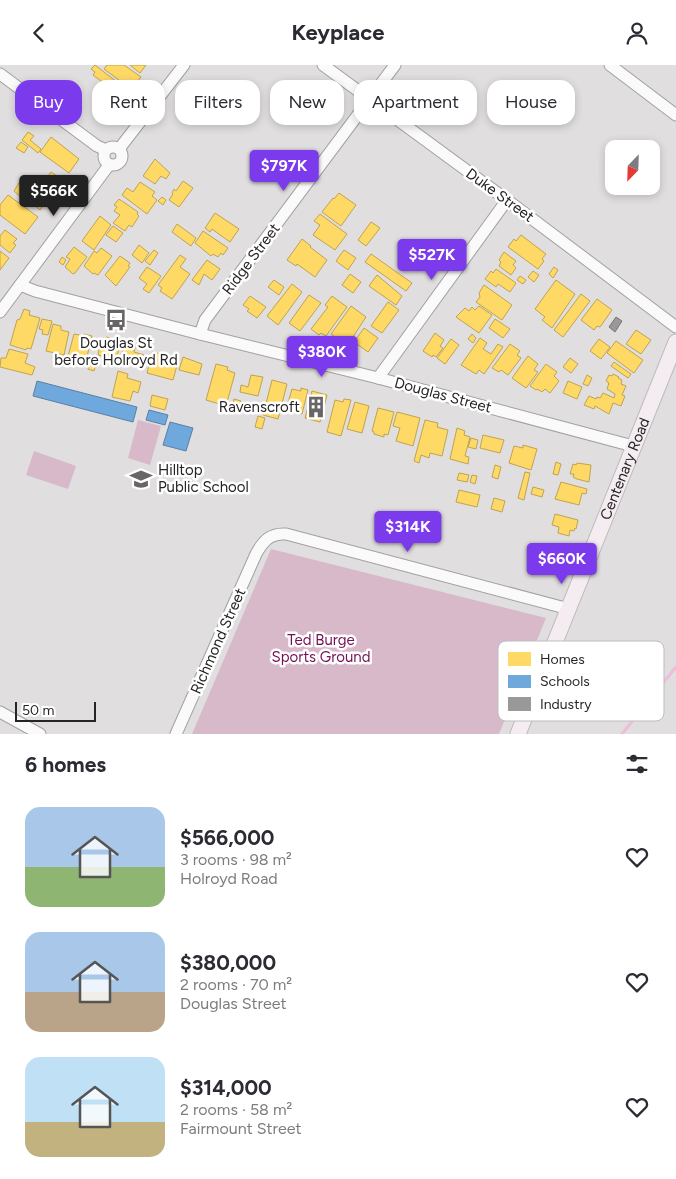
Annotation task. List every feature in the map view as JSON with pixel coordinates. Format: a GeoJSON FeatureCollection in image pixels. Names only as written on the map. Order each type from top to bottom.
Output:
{"type":"FeatureCollection","features":[{"type":"Feature","properties":{"kind":"main road","name":"Centenary Road"},"geometry":{"type":"LineString","coordinates":[[556,641],[676,342]]}},
{"type":"Feature","properties":{"kind":"main road","name":"Centenary Road"},"geometry":{"type":"LineString","coordinates":[[518,734],[523,721]]}},
{"type":"Feature","properties":{"kind":"street"},"geometry":{"type":"LineString","coordinates":[[119,149],[184,65]]}},
{"type":"Feature","properties":{"kind":"street","name":"Duke Street"},"geometry":{"type":"LineString","coordinates":[[323,65],[354,88]]}},
{"type":"Feature","properties":{"kind":"street","name":"Ridge Street"},"geometry":{"type":"LineString","coordinates":[[384,80],[395,65]]}},
{"type":"Feature","properties":{"kind":"street"},"geometry":{"type":"LineString","coordinates":[[610,65],[676,115]]}},
{"type":"Feature","properties":{"kind":"street"},"geometry":{"type":"LineString","coordinates":[[0,75],[97,146],[106,150]]}},
{"type":"Feature","properties":{"kind":"street","name":"Ridge Street"},"geometry":{"type":"LineString","coordinates":[[200,334],[205,319],[354,119]]}},
{"type":"Feature","properties":{"kind":"street","name":"Duke Street"},"geometry":{"type":"LineString","coordinates":[[405,125],[676,327]]}},
{"type":"Feature","properties":{"kind":"street"},"geometry":{"type":"LineString","coordinates":[[112,147],[119,149],[122,155],[121,160],[116,165],[109,165],[104,158],[106,150],[112,147]]}},
{"type":"Feature","properties":{"kind":"street"},"geometry":{"type":"LineString","coordinates":[[0,312],[109,165]]}},
{"type":"Feature","properties":{"kind":"street"},"geometry":{"type":"LineString","coordinates":[[378,379],[507,200]]}},
{"type":"Feature","properties":{"kind":"street","name":"Douglas Street"},"geometry":{"type":"LineString","coordinates":[[20,285],[35,291],[633,446]]}},
{"type":"Feature","properties":{"kind":"street","name":"Richmond Street"},"geometry":{"type":"LineString","coordinates":[[176,734],[260,547],[270,537],[280,534],[286,535],[569,609]]}},
{"type":"Feature","properties":{"kind":"street"},"geometry":{"type":"LineString","coordinates":[[0,712],[40,734]]}},
{"type":"Feature","properties":{"kind":"green space"},"geometry":{"type":"Polygon","coordinates":[[[138,420],[161,426],[150,465],[128,458],[138,420]]]}},
{"type":"Feature","properties":{"kind":"green space"},"geometry":{"type":"Polygon","coordinates":[[[34,451],[76,466],[68,489],[26,475],[34,451]]]}},
{"type":"Feature","properties":{"kind":"green space","name":"Ted Burge Sports Ground"},"geometry":{"type":"Polygon","coordinates":[[[271,549],[546,618],[537,641],[498,641],[498,721],[504,721],[499,734],[192,734],[271,549]]]}},
{"type":"Feature","properties":{"kind":"building: Homes"},"geometry":{"type":"Polygon","coordinates":[[[95,65],[114,80],[100,80],[93,75],[95,72],[91,69],[95,65]]]}},
{"type":"Feature","properties":{"kind":"building: Homes"},"geometry":{"type":"Polygon","coordinates":[[[107,65],[124,65],[141,77],[138,80],[119,80],[104,69],[107,65]]]}},
{"type":"Feature","properties":{"kind":"building: Homes"},"geometry":{"type":"Polygon","coordinates":[[[130,65],[146,65],[140,73],[130,65]]]}},
{"type":"Feature","properties":{"kind":"building: Homes"},"geometry":{"type":"Polygon","coordinates":[[[28,132],[34,136],[30,140],[41,149],[38,153],[22,140],[28,132]]]}},
{"type":"Feature","properties":{"kind":"building: Homes"},"geometry":{"type":"Polygon","coordinates":[[[51,137],[79,159],[69,173],[40,152],[51,137]]]}},
{"type":"Feature","properties":{"kind":"building: Homes"},"geometry":{"type":"Polygon","coordinates":[[[21,142],[28,147],[24,153],[16,148],[21,142]]]}},
{"type":"Feature","properties":{"kind":"building: Homes"},"geometry":{"type":"Polygon","coordinates":[[[155,159],[170,173],[166,179],[161,176],[155,184],[143,176],[155,159]]]}},
{"type":"Feature","properties":{"kind":"building: Homes"},"geometry":{"type":"Polygon","coordinates":[[[51,172],[61,179],[53,193],[42,185],[51,172]]]}},
{"type":"Feature","properties":{"kind":"building: Homes"},"geometry":{"type":"Polygon","coordinates":[[[22,178],[42,191],[41,193],[47,198],[40,210],[34,205],[32,207],[14,191],[22,178]]]}},
{"type":"Feature","properties":{"kind":"building: Homes"},"geometry":{"type":"Polygon","coordinates":[[[183,181],[193,188],[179,207],[169,200],[174,189],[176,191],[183,181]]]}},
{"type":"Feature","properties":{"kind":"building: Homes"},"geometry":{"type":"Polygon","coordinates":[[[140,182],[155,192],[152,196],[157,200],[147,214],[122,195],[127,188],[133,192],[140,182]]]}},
{"type":"Feature","properties":{"kind":"building: Homes"},"geometry":{"type":"Polygon","coordinates":[[[339,193],[356,205],[341,226],[322,212],[339,193]]]}},
{"type":"Feature","properties":{"kind":"building: Homes"},"geometry":{"type":"Polygon","coordinates":[[[8,195],[38,217],[25,234],[0,215],[0,205],[8,195]]]}},
{"type":"Feature","properties":{"kind":"building: Homes"},"geometry":{"type":"Polygon","coordinates":[[[162,197],[166,200],[163,205],[158,201],[162,197]]]}},
{"type":"Feature","properties":{"kind":"building: Homes"},"geometry":{"type":"Polygon","coordinates":[[[119,199],[138,212],[139,216],[132,227],[129,225],[125,231],[113,223],[120,215],[114,211],[117,207],[114,205],[119,199]]]}},
{"type":"Feature","properties":{"kind":"building: Homes"},"geometry":{"type":"Polygon","coordinates":[[[215,213],[239,229],[230,242],[212,229],[210,232],[205,228],[215,213]]]}},
{"type":"Feature","properties":{"kind":"building: Homes"},"geometry":{"type":"Polygon","coordinates":[[[320,214],[347,234],[335,250],[313,235],[320,225],[314,221],[320,214]]]}},
{"type":"Feature","properties":{"kind":"building: Homes"},"geometry":{"type":"Polygon","coordinates":[[[100,216],[111,225],[94,250],[82,241],[100,216]]]}},
{"type":"Feature","properties":{"kind":"building: Homes"},"geometry":{"type":"Polygon","coordinates":[[[371,222],[380,228],[366,246],[358,240],[371,222]]]}},
{"type":"Feature","properties":{"kind":"building: Homes"},"geometry":{"type":"Polygon","coordinates":[[[177,224],[196,238],[191,246],[172,232],[177,224]]]}},
{"type":"Feature","properties":{"kind":"building: Homes"},"geometry":{"type":"Polygon","coordinates":[[[113,226],[123,233],[116,242],[106,235],[113,226]]]}},
{"type":"Feature","properties":{"kind":"building: Homes"},"geometry":{"type":"Polygon","coordinates":[[[5,230],[17,239],[13,243],[16,245],[10,253],[0,245],[0,236],[5,230]]]}},
{"type":"Feature","properties":{"kind":"building: Homes"},"geometry":{"type":"Polygon","coordinates":[[[203,231],[228,248],[223,255],[221,253],[218,257],[213,254],[211,256],[195,243],[203,231]]]}},
{"type":"Feature","properties":{"kind":"building: Homes"},"geometry":{"type":"Polygon","coordinates":[[[521,235],[546,254],[542,259],[544,261],[538,269],[508,247],[514,239],[516,241],[521,235]]]}},
{"type":"Feature","properties":{"kind":"building: Homes"},"geometry":{"type":"Polygon","coordinates":[[[302,239],[327,260],[315,277],[297,264],[296,266],[287,260],[302,239]]]}},
{"type":"Feature","properties":{"kind":"building: Homes"},"geometry":{"type":"Polygon","coordinates":[[[139,245],[149,253],[142,263],[132,255],[139,245]]]}},
{"type":"Feature","properties":{"kind":"building: Homes"},"geometry":{"type":"Polygon","coordinates":[[[74,247],[87,257],[73,274],[65,267],[70,259],[66,257],[74,247]]]}},
{"type":"Feature","properties":{"kind":"building: Homes"},"geometry":{"type":"Polygon","coordinates":[[[101,248],[112,256],[98,275],[93,274],[84,266],[94,251],[97,253],[101,248]]]}},
{"type":"Feature","properties":{"kind":"building: Homes"},"geometry":{"type":"Polygon","coordinates":[[[154,250],[158,253],[150,265],[145,261],[154,250]]]}},
{"type":"Feature","properties":{"kind":"building: Homes"},"geometry":{"type":"Polygon","coordinates":[[[344,250],[356,258],[348,270],[336,261],[344,250]]]}},
{"type":"Feature","properties":{"kind":"building: Homes"},"geometry":{"type":"Polygon","coordinates":[[[0,251],[9,258],[0,270],[0,251]]]}},
{"type":"Feature","properties":{"kind":"building: Homes"},"geometry":{"type":"Polygon","coordinates":[[[504,252],[516,261],[513,265],[516,268],[511,275],[499,266],[501,262],[499,260],[504,252]]]}},
{"type":"Feature","properties":{"kind":"building: Homes"},"geometry":{"type":"Polygon","coordinates":[[[371,254],[412,283],[406,291],[365,262],[371,254]]]}},
{"type":"Feature","properties":{"kind":"building: Homes"},"geometry":{"type":"Polygon","coordinates":[[[180,255],[186,259],[180,267],[190,274],[172,299],[160,291],[162,288],[158,285],[180,255]]]}},
{"type":"Feature","properties":{"kind":"building: Homes"},"geometry":{"type":"Polygon","coordinates":[[[120,256],[130,263],[128,266],[130,267],[116,286],[105,275],[120,256]]]}},
{"type":"Feature","properties":{"kind":"building: Homes"},"geometry":{"type":"Polygon","coordinates":[[[62,257],[66,260],[63,265],[59,262],[62,257]]]}},
{"type":"Feature","properties":{"kind":"building: Homes"},"geometry":{"type":"Polygon","coordinates":[[[207,260],[220,269],[212,280],[204,274],[199,285],[192,280],[207,260]]]}},
{"type":"Feature","properties":{"kind":"building: Homes"},"geometry":{"type":"Polygon","coordinates":[[[147,267],[161,276],[149,293],[143,289],[147,284],[139,278],[147,267]]]}},
{"type":"Feature","properties":{"kind":"building: Homes"},"geometry":{"type":"Polygon","coordinates":[[[554,267],[558,270],[553,278],[549,274],[554,267]]]}},
{"type":"Feature","properties":{"kind":"building: Homes"},"geometry":{"type":"Polygon","coordinates":[[[496,269],[516,283],[510,292],[498,284],[496,287],[485,279],[491,271],[493,273],[496,269]]]}},
{"type":"Feature","properties":{"kind":"building: Homes"},"geometry":{"type":"Polygon","coordinates":[[[533,271],[539,275],[534,282],[528,277],[533,271]]]}},
{"type":"Feature","properties":{"kind":"building: Homes"},"geometry":{"type":"Polygon","coordinates":[[[350,274],[361,282],[353,293],[342,285],[350,274]]]}},
{"type":"Feature","properties":{"kind":"building: Homes"},"geometry":{"type":"Polygon","coordinates":[[[377,275],[402,296],[396,305],[369,286],[377,275]]]}},
{"type":"Feature","properties":{"kind":"building: Homes"},"geometry":{"type":"Polygon","coordinates":[[[520,276],[526,280],[523,284],[517,280],[520,276]]]}},
{"type":"Feature","properties":{"kind":"building: Homes"},"geometry":{"type":"Polygon","coordinates":[[[274,280],[284,287],[279,295],[268,287],[274,280]]]}},
{"type":"Feature","properties":{"kind":"building: Homes"},"geometry":{"type":"Polygon","coordinates":[[[556,280],[575,294],[552,328],[542,320],[545,317],[535,309],[556,280]]]}},
{"type":"Feature","properties":{"kind":"building: Homes"},"geometry":{"type":"Polygon","coordinates":[[[292,284],[302,292],[278,325],[267,316],[292,284]]]}},
{"type":"Feature","properties":{"kind":"building: Homes"},"geometry":{"type":"Polygon","coordinates":[[[484,285],[512,305],[502,320],[476,302],[484,285]]]}},
{"type":"Feature","properties":{"kind":"building: Homes"},"geometry":{"type":"Polygon","coordinates":[[[581,294],[590,301],[563,337],[554,330],[581,294]]]}},
{"type":"Feature","properties":{"kind":"building: Homes"},"geometry":{"type":"Polygon","coordinates":[[[309,295],[321,303],[300,331],[289,323],[309,295]]]}},
{"type":"Feature","properties":{"kind":"building: Homes"},"geometry":{"type":"Polygon","coordinates":[[[250,296],[266,307],[257,318],[247,311],[249,309],[243,305],[250,296]]]}},
{"type":"Feature","properties":{"kind":"building: Homes"},"geometry":{"type":"Polygon","coordinates":[[[332,296],[347,307],[326,336],[321,333],[319,335],[311,329],[328,307],[325,305],[332,296]]]}},
{"type":"Feature","properties":{"kind":"building: Homes"},"geometry":{"type":"Polygon","coordinates":[[[597,299],[612,310],[600,327],[597,326],[594,330],[581,320],[597,299]]]}},
{"type":"Feature","properties":{"kind":"building: Homes"},"geometry":{"type":"Polygon","coordinates":[[[388,302],[399,310],[382,333],[371,326],[388,302]]]}},
{"type":"Feature","properties":{"kind":"building: Homes"},"geometry":{"type":"Polygon","coordinates":[[[351,306],[366,317],[349,343],[341,337],[339,340],[331,334],[351,306]]]}},
{"type":"Feature","properties":{"kind":"building: Homes"},"geometry":{"type":"Polygon","coordinates":[[[479,306],[492,315],[479,333],[456,317],[465,308],[469,311],[472,307],[475,310],[479,306]]]}},
{"type":"Feature","properties":{"kind":"building: Homes"},"geometry":{"type":"Polygon","coordinates":[[[24,309],[30,311],[29,315],[40,318],[31,349],[27,348],[26,350],[10,345],[17,320],[20,319],[24,309]]]}},
{"type":"Feature","properties":{"kind":"building: Homes"},"geometry":{"type":"Polygon","coordinates":[[[42,319],[52,321],[48,335],[42,334],[43,330],[39,329],[42,319]]]}},
{"type":"Feature","properties":{"kind":"building: Homes"},"geometry":{"type":"Polygon","coordinates":[[[495,319],[510,329],[503,338],[489,328],[495,319]]]}},
{"type":"Feature","properties":{"kind":"building: Homes"},"geometry":{"type":"Polygon","coordinates":[[[53,324],[61,326],[61,330],[69,332],[64,355],[46,351],[53,324]]]}},
{"type":"Feature","properties":{"kind":"building: Homes"},"geometry":{"type":"Polygon","coordinates":[[[364,328],[378,338],[368,352],[354,342],[364,328]]]}},
{"type":"Feature","properties":{"kind":"building: Homes"},"geometry":{"type":"Polygon","coordinates":[[[636,330],[651,340],[641,354],[626,344],[636,330]]]}},
{"type":"Feature","properties":{"kind":"building: Homes"},"geometry":{"type":"Polygon","coordinates":[[[435,333],[444,340],[440,346],[443,348],[436,357],[433,355],[432,357],[423,351],[435,333]]]}},
{"type":"Feature","properties":{"kind":"building: Homes"},"geometry":{"type":"Polygon","coordinates":[[[74,334],[92,336],[86,361],[68,356],[74,334]]]}},
{"type":"Feature","properties":{"kind":"building: Homes"},"geometry":{"type":"Polygon","coordinates":[[[472,334],[476,338],[473,343],[468,339],[472,334]]]}},
{"type":"Feature","properties":{"kind":"building: Homes"},"geometry":{"type":"Polygon","coordinates":[[[106,337],[121,341],[116,360],[98,355],[100,345],[102,345],[106,337]]]}},
{"type":"Feature","properties":{"kind":"building: Homes"},"geometry":{"type":"Polygon","coordinates":[[[480,338],[487,343],[483,349],[491,354],[498,344],[503,347],[484,374],[479,370],[476,374],[461,365],[480,338]]]}},
{"type":"Feature","properties":{"kind":"building: Homes"},"geometry":{"type":"Polygon","coordinates":[[[451,339],[459,345],[445,364],[437,358],[451,339]]]}},
{"type":"Feature","properties":{"kind":"building: Homes"},"geometry":{"type":"Polygon","coordinates":[[[599,339],[610,347],[601,359],[590,351],[599,339]]]}},
{"type":"Feature","properties":{"kind":"building: Homes"},"geometry":{"type":"Polygon","coordinates":[[[616,341],[643,360],[634,373],[607,353],[616,341]]]}},
{"type":"Feature","properties":{"kind":"building: Homes"},"geometry":{"type":"Polygon","coordinates":[[[125,342],[136,345],[134,352],[144,355],[140,367],[120,361],[125,342]]]}},
{"type":"Feature","properties":{"kind":"building: Homes"},"geometry":{"type":"Polygon","coordinates":[[[510,344],[520,351],[517,355],[521,358],[508,375],[501,370],[499,372],[492,368],[510,344]]]}},
{"type":"Feature","properties":{"kind":"building: Homes"},"geometry":{"type":"Polygon","coordinates":[[[9,349],[28,354],[25,363],[35,367],[32,375],[0,367],[1,358],[6,358],[9,349]]]}},
{"type":"Feature","properties":{"kind":"building: Homes"},"geometry":{"type":"Polygon","coordinates":[[[152,352],[179,358],[173,380],[147,373],[152,352]]]}},
{"type":"Feature","properties":{"kind":"building: Homes"},"geometry":{"type":"Polygon","coordinates":[[[528,356],[538,364],[534,370],[538,372],[526,388],[512,378],[528,356]]]}},
{"type":"Feature","properties":{"kind":"building: Homes"},"geometry":{"type":"Polygon","coordinates":[[[183,357],[202,364],[199,375],[179,370],[183,357]]]}},
{"type":"Feature","properties":{"kind":"building: Homes"},"geometry":{"type":"Polygon","coordinates":[[[570,358],[578,364],[571,373],[563,367],[570,358]]]}},
{"type":"Feature","properties":{"kind":"building: Homes"},"geometry":{"type":"Polygon","coordinates":[[[90,359],[97,361],[94,371],[88,369],[90,359]]]}},
{"type":"Feature","properties":{"kind":"building: Homes"},"geometry":{"type":"Polygon","coordinates":[[[614,362],[631,374],[628,378],[611,366],[614,362]]]}},
{"type":"Feature","properties":{"kind":"building: Homes"},"geometry":{"type":"Polygon","coordinates":[[[216,364],[228,367],[227,370],[235,373],[226,406],[206,400],[216,364]]]}},
{"type":"Feature","properties":{"kind":"building: Homes"},"geometry":{"type":"Polygon","coordinates":[[[546,364],[557,372],[554,376],[559,381],[550,393],[545,389],[542,392],[530,386],[546,364]]]}},
{"type":"Feature","properties":{"kind":"building: Homes"},"geometry":{"type":"Polygon","coordinates":[[[118,371],[128,374],[127,378],[141,382],[138,393],[133,391],[130,401],[112,397],[118,371]]]}},
{"type":"Feature","properties":{"kind":"building: Homes"},"geometry":{"type":"Polygon","coordinates":[[[613,374],[622,380],[621,384],[626,386],[622,395],[625,396],[621,406],[613,403],[609,414],[595,406],[594,409],[584,405],[589,396],[596,399],[597,397],[600,398],[603,393],[614,398],[615,394],[607,389],[609,383],[606,381],[609,375],[612,376],[613,374]]]}},
{"type":"Feature","properties":{"kind":"building: Homes"},"geometry":{"type":"Polygon","coordinates":[[[251,375],[263,377],[258,396],[240,392],[241,385],[248,387],[251,375]]]}},
{"type":"Feature","properties":{"kind":"building: Homes"},"geometry":{"type":"Polygon","coordinates":[[[587,375],[592,378],[588,386],[583,384],[587,375]]]}},
{"type":"Feature","properties":{"kind":"building: Homes"},"geometry":{"type":"Polygon","coordinates":[[[272,380],[287,384],[278,419],[263,415],[272,380]]]}},
{"type":"Feature","properties":{"kind":"building: Homes"},"geometry":{"type":"Polygon","coordinates":[[[568,381],[582,387],[577,399],[563,393],[568,381]]]}},
{"type":"Feature","properties":{"kind":"building: Homes"},"geometry":{"type":"Polygon","coordinates":[[[301,388],[308,390],[302,414],[286,410],[292,389],[301,391],[301,388]]]}},
{"type":"Feature","properties":{"kind":"building: Homes","name":"Ravenscroft"},"geometry":{"type":"Polygon","coordinates":[[[312,391],[327,395],[320,422],[305,418],[312,391]]]}},
{"type":"Feature","properties":{"kind":"building: Homes"},"geometry":{"type":"Polygon","coordinates":[[[152,395],[168,399],[165,410],[150,406],[152,395]]]}},
{"type":"Feature","properties":{"kind":"building: Homes"},"geometry":{"type":"Polygon","coordinates":[[[234,399],[241,401],[239,409],[232,407],[234,399]]]}},
{"type":"Feature","properties":{"kind":"building: Homes"},"geometry":{"type":"Polygon","coordinates":[[[344,399],[351,400],[341,436],[327,432],[335,400],[343,402],[344,399]]]}},
{"type":"Feature","properties":{"kind":"building: Homes"},"geometry":{"type":"Polygon","coordinates":[[[355,402],[369,406],[362,433],[347,429],[355,402]]]}},
{"type":"Feature","properties":{"kind":"building: Homes"},"geometry":{"type":"Polygon","coordinates":[[[378,408],[394,412],[388,435],[384,434],[384,437],[374,434],[372,431],[378,408]]]}},
{"type":"Feature","properties":{"kind":"building: Homes"},"geometry":{"type":"Polygon","coordinates":[[[397,412],[420,418],[413,446],[396,441],[400,428],[393,426],[397,412]]]}},
{"type":"Feature","properties":{"kind":"building: Homes"},"geometry":{"type":"Polygon","coordinates":[[[258,416],[265,418],[262,429],[255,427],[258,416]]]}},
{"type":"Feature","properties":{"kind":"building: Homes"},"geometry":{"type":"Polygon","coordinates":[[[425,420],[438,423],[437,427],[448,430],[442,456],[430,453],[429,458],[421,455],[419,463],[414,461],[425,420]]]}},
{"type":"Feature","properties":{"kind":"building: Homes"},"geometry":{"type":"Polygon","coordinates":[[[457,428],[465,431],[464,435],[470,437],[465,456],[469,457],[468,464],[450,459],[457,428]]]}},
{"type":"Feature","properties":{"kind":"building: Homes"},"geometry":{"type":"Polygon","coordinates":[[[483,435],[504,440],[500,453],[480,448],[483,435]]]}},
{"type":"Feature","properties":{"kind":"building: Homes"},"geometry":{"type":"Polygon","coordinates":[[[471,438],[478,440],[476,449],[468,447],[471,438]]]}},
{"type":"Feature","properties":{"kind":"building: Homes"},"geometry":{"type":"Polygon","coordinates":[[[523,445],[537,449],[531,470],[509,463],[514,446],[523,448],[523,445]]]}},
{"type":"Feature","properties":{"kind":"building: Homes"},"geometry":{"type":"Polygon","coordinates":[[[556,462],[561,464],[558,475],[553,474],[556,462]]]}},
{"type":"Feature","properties":{"kind":"building: Homes"},"geometry":{"type":"Polygon","coordinates":[[[577,463],[591,465],[589,482],[577,479],[573,477],[574,474],[570,474],[573,464],[576,465],[577,463]]]}},
{"type":"Feature","properties":{"kind":"building: Homes"},"geometry":{"type":"Polygon","coordinates":[[[495,465],[501,467],[498,479],[492,477],[495,465]]]}},
{"type":"Feature","properties":{"kind":"building: Homes"},"geometry":{"type":"Polygon","coordinates":[[[525,472],[530,473],[524,500],[518,498],[525,472]]]}},
{"type":"Feature","properties":{"kind":"building: Homes"},"geometry":{"type":"Polygon","coordinates":[[[459,473],[469,475],[467,482],[457,480],[459,473]]]}},
{"type":"Feature","properties":{"kind":"building: Homes"},"geometry":{"type":"Polygon","coordinates":[[[472,475],[477,476],[475,484],[470,482],[472,475]]]}},
{"type":"Feature","properties":{"kind":"building: Homes"},"geometry":{"type":"Polygon","coordinates":[[[561,482],[587,489],[586,494],[582,493],[579,505],[555,499],[561,482]]]}},
{"type":"Feature","properties":{"kind":"building: Homes"},"geometry":{"type":"Polygon","coordinates":[[[533,487],[544,490],[542,497],[531,494],[533,487]]]}},
{"type":"Feature","properties":{"kind":"building: Homes"},"geometry":{"type":"Polygon","coordinates":[[[459,490],[480,495],[477,507],[456,502],[459,490]]]}},
{"type":"Feature","properties":{"kind":"building: Homes"},"geometry":{"type":"Polygon","coordinates":[[[494,498],[505,501],[502,512],[491,509],[494,498]]]}},
{"type":"Feature","properties":{"kind":"building: Homes"},"geometry":{"type":"Polygon","coordinates":[[[555,514],[578,520],[576,529],[574,531],[570,530],[569,536],[558,533],[559,527],[552,525],[555,514]]]}},
{"type":"Feature","properties":{"kind":"building: Schools"},"geometry":{"type":"Polygon","coordinates":[[[37,381],[137,407],[133,422],[33,396],[37,381]]]}},
{"type":"Feature","properties":{"kind":"building: Schools"},"geometry":{"type":"Polygon","coordinates":[[[149,410],[168,415],[165,425],[146,420],[149,410]]]}},
{"type":"Feature","properties":{"kind":"building: Schools"},"geometry":{"type":"Polygon","coordinates":[[[170,422],[193,428],[186,451],[163,445],[170,422]]]}},
{"type":"Feature","properties":{"kind":"building: Industry"},"geometry":{"type":"Polygon","coordinates":[[[616,317],[622,321],[615,332],[609,327],[616,317]]]}},
{"type":"Feature","properties":{"kind":"waterway"},"geometry":{"type":"LineString","coordinates":[[664,682],[676,667]]}},
{"type":"Feature","properties":{"kind":"waterway"},"geometry":{"type":"LineString","coordinates":[[622,734],[632,721]]}},
{"type":"Feature","properties":{"kind":"place","name":"Douglas St before Holroyd Rd"},"geometry":{"type":"Point","coordinates":[116,320]}},
{"type":"Feature","properties":{"kind":"place","name":"Ravenscroft"},"geometry":{"type":"Point","coordinates":[316,407]}},
{"type":"Feature","properties":{"kind":"place","name":"Hilltop Public School"},"geometry":{"type":"Point","coordinates":[141,479]}}]}
